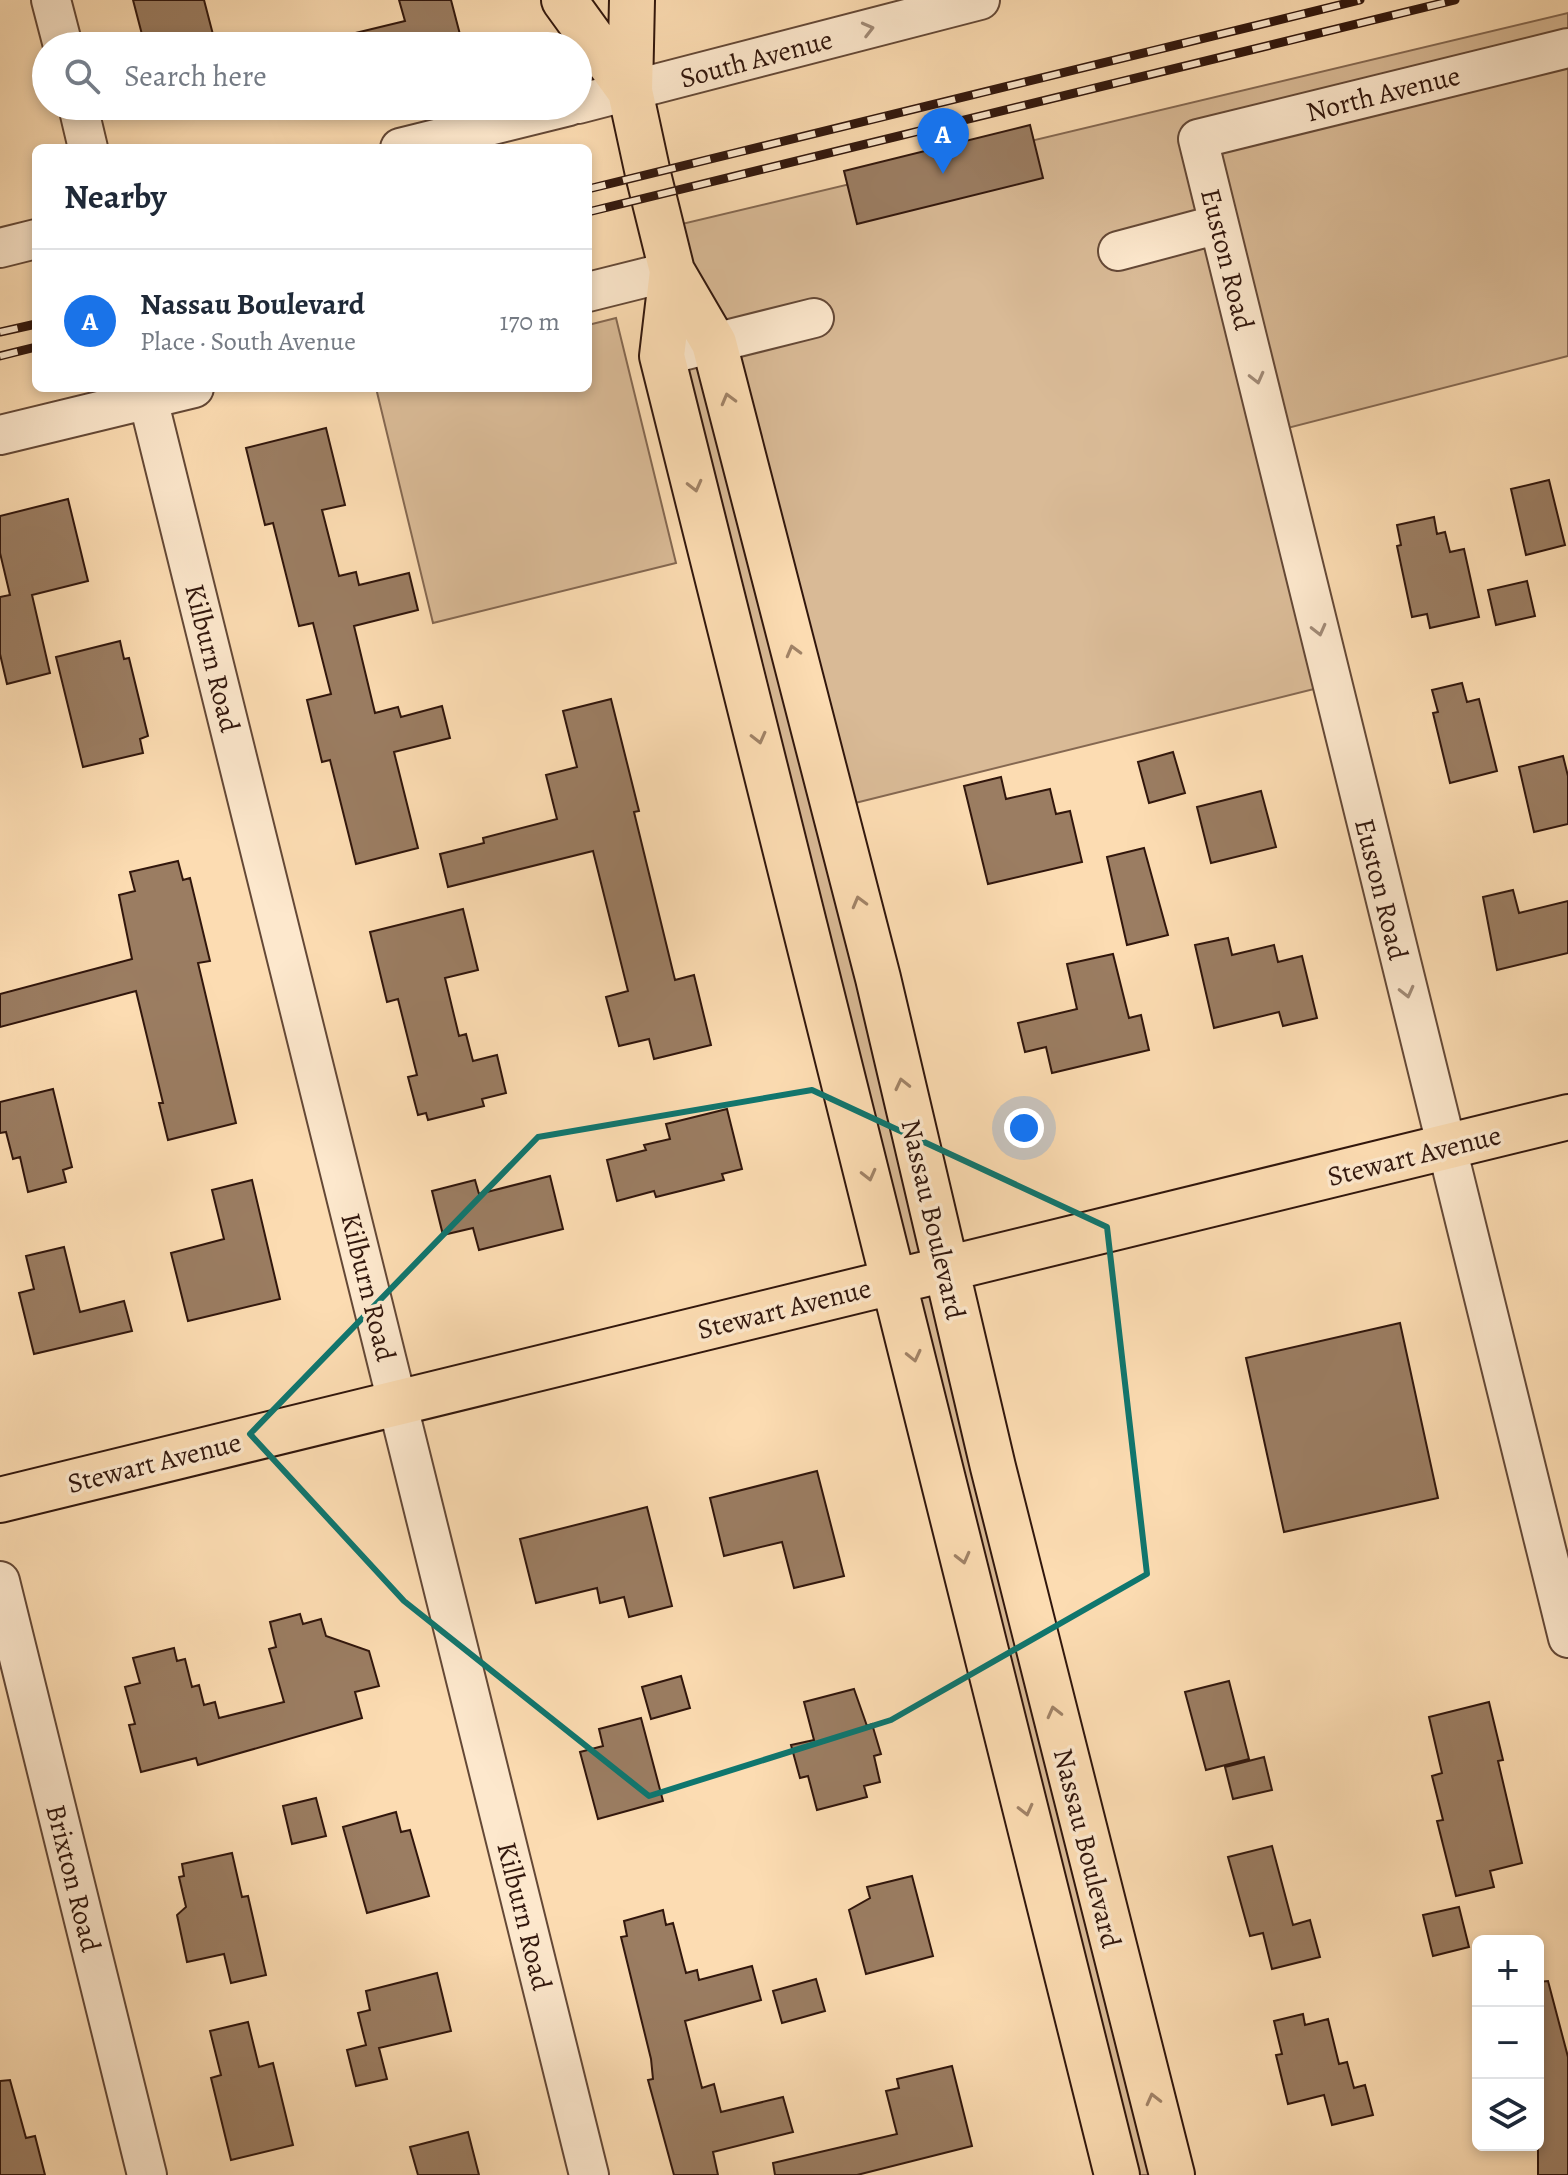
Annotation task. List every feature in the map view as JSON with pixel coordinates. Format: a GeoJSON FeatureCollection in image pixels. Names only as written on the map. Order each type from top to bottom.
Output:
{"type":"FeatureCollection","features":[{"type":"Feature","properties":{"kind":"main road","name":"Nassau Boulevard"},"geometry":{"type":"LineString","coordinates":[[564,0],[585,32]]}},
{"type":"Feature","properties":{"kind":"main road","name":"Nassau Boulevard"},"geometry":{"type":"LineString","coordinates":[[632,0],[630,91],[672,271],[714,343],[878,978],[944,1269],[1172,2175]]}},
{"type":"Feature","properties":{"kind":"main road","name":"Nassau Boulevard"},"geometry":{"type":"LineString","coordinates":[[592,41],[630,91]]}},
{"type":"Feature","properties":{"kind":"main road","name":"Nassau Boulevard"},"geometry":{"type":"LineString","coordinates":[[672,271],[662,356],[1117,2175]]}},
{"type":"Feature","properties":{"kind":"main road","name":"Stewart Avenue"},"geometry":{"type":"LineString","coordinates":[[0,1500],[1568,1117]]}},
{"type":"Feature","properties":{"kind":"street"},"geometry":{"type":"LineString","coordinates":[[51,0],[59,32]]}},
{"type":"Feature","properties":{"kind":"street","name":"South Avenue"},"geometry":{"type":"LineString","coordinates":[[592,100],[980,0]]}},
{"type":"Feature","properties":{"kind":"street","name":"North Avenue"},"geometry":{"type":"LineString","coordinates":[[1198,139],[1568,48]]}},
{"type":"Feature","properties":{"kind":"street"},"geometry":{"type":"LineString","coordinates":[[81,120],[87,144]]}},
{"type":"Feature","properties":{"kind":"street"},"geometry":{"type":"LineString","coordinates":[[416,144],[513,120]]}},
{"type":"Feature","properties":{"kind":"street","name":"Euston Road"},"geometry":{"type":"LineString","coordinates":[[1198,139],[1568,1638]]}},
{"type":"Feature","properties":{"kind":"street"},"geometry":{"type":"LineString","coordinates":[[1118,251],[1219,224]]}},
{"type":"Feature","properties":{"kind":"street"},"geometry":{"type":"LineString","coordinates":[[0,248],[32,240]]}},
{"type":"Feature","properties":{"kind":"street"},"geometry":{"type":"LineString","coordinates":[[592,291],[672,271]]}},
{"type":"Feature","properties":{"kind":"street"},"geometry":{"type":"LineString","coordinates":[[662,356],[814,318]]}},
{"type":"Feature","properties":{"kind":"street"},"geometry":{"type":"LineString","coordinates":[[0,435],[177,392]]}},
{"type":"Feature","properties":{"kind":"street","name":"Kilburn Road"},"geometry":{"type":"LineString","coordinates":[[148,399],[589,2175]]}},
{"type":"Feature","properties":{"kind":"street","name":"Brixton Road"},"geometry":{"type":"LineString","coordinates":[[0,1581],[147,2175]]}},
{"type":"Feature","properties":{"kind":"highlighted area"},"geometry":{"type":"Polygon","coordinates":[[[812,1090],[1107,1227],[1147,1574],[891,1720],[649,1796],[404,1601],[250,1434],[538,1137],[812,1090]]]}},
{"type":"Feature","properties":{"kind":"shaded area"},"geometry":{"type":"Polygon","coordinates":[[[1568,13],[1568,356],[1264,434],[1326,686],[839,807],[1166,2175],[1115,2175],[664,362],[665,228],[1568,13]]]}},
{"type":"Feature","properties":{"kind":"shaded area"},"geometry":{"type":"Polygon","coordinates":[[[616,318],[676,563],[433,623],[377,392],[592,392],[592,324],[616,318]]]}},
{"type":"Feature","properties":{"kind":"building"},"geometry":{"type":"Polygon","coordinates":[[[133,0],[204,0],[212,32],[141,32],[133,0]]]}},
{"type":"Feature","properties":{"kind":"building"},"geometry":{"type":"Polygon","coordinates":[[[399,0],[451,0],[459,32],[359,32],[405,21],[399,0]]]}},
{"type":"Feature","properties":{"kind":"building"},"geometry":{"type":"Polygon","coordinates":[[[1030,125],[1043,178],[857,224],[844,171],[1030,125]]]}},
{"type":"Feature","properties":{"kind":"building"},"geometry":{"type":"Polygon","coordinates":[[[326,428],[345,505],[322,510],[339,576],[356,572],[359,585],[409,573],[418,610],[354,626],[375,713],[398,707],[401,717],[442,706],[450,738],[394,752],[418,848],[356,864],[330,760],[322,762],[307,700],[331,694],[313,623],[299,626],[273,523],[265,525],[246,448],[326,428]]]}},
{"type":"Feature","properties":{"kind":"building"},"geometry":{"type":"Polygon","coordinates":[[[1549,480],[1565,545],[1526,555],[1511,489],[1549,480]]]}},
{"type":"Feature","properties":{"kind":"building"},"geometry":{"type":"Polygon","coordinates":[[[68,499],[88,581],[32,595],[50,673],[7,684],[0,654],[0,597],[10,595],[0,553],[0,516],[68,499]]]}},
{"type":"Feature","properties":{"kind":"building"},"geometry":{"type":"Polygon","coordinates":[[[1434,517],[1437,534],[1445,532],[1450,552],[1464,549],[1479,617],[1430,628],[1427,614],[1412,617],[1397,546],[1401,545],[1397,525],[1434,517]]]}},
{"type":"Feature","properties":{"kind":"building"},"geometry":{"type":"Polygon","coordinates":[[[1527,581],[1535,616],[1496,625],[1488,590],[1527,581]]]}},
{"type":"Feature","properties":{"kind":"building"},"geometry":{"type":"Polygon","coordinates":[[[120,641],[124,659],[129,658],[148,736],[140,739],[143,753],[83,767],[56,657],[120,641]]]}},
{"type":"Feature","properties":{"kind":"building"},"geometry":{"type":"Polygon","coordinates":[[[1462,683],[1467,702],[1479,699],[1497,771],[1450,783],[1433,713],[1438,712],[1432,690],[1462,683]]]}},
{"type":"Feature","properties":{"kind":"building"},"geometry":{"type":"Polygon","coordinates":[[[611,699],[639,811],[634,812],[675,980],[694,975],[711,1045],[654,1059],[649,1039],[619,1046],[606,997],[628,991],[593,851],[448,887],[440,854],[484,843],[483,838],[557,819],[546,775],[577,767],[563,711],[611,699]]]}},
{"type":"Feature","properties":{"kind":"building"},"geometry":{"type":"Polygon","coordinates":[[[1173,752],[1185,793],[1149,803],[1138,762],[1173,752]]]}},
{"type":"Feature","properties":{"kind":"building"},"geometry":{"type":"Polygon","coordinates":[[[1563,756],[1568,776],[1568,824],[1534,832],[1519,767],[1563,756]]]}},
{"type":"Feature","properties":{"kind":"building"},"geometry":{"type":"Polygon","coordinates":[[[1001,777],[1006,799],[1050,789],[1056,814],[1070,811],[1082,862],[988,884],[964,786],[1001,777]]]}},
{"type":"Feature","properties":{"kind":"building"},"geometry":{"type":"Polygon","coordinates":[[[1261,791],[1276,847],[1211,863],[1197,807],[1261,791]]]}},
{"type":"Feature","properties":{"kind":"building"},"geometry":{"type":"Polygon","coordinates":[[[1144,848],[1168,935],[1127,945],[1107,857],[1144,848]]]}},
{"type":"Feature","properties":{"kind":"building"},"geometry":{"type":"Polygon","coordinates":[[[178,861],[183,880],[190,878],[210,961],[198,963],[236,1123],[168,1140],[159,1103],[163,1103],[136,991],[0,1027],[0,994],[132,959],[119,895],[135,891],[130,872],[178,861]]]}},
{"type":"Feature","properties":{"kind":"building"},"geometry":{"type":"Polygon","coordinates":[[[1513,890],[1519,913],[1568,901],[1568,953],[1497,970],[1483,897],[1513,890]]]}},
{"type":"Feature","properties":{"kind":"building"},"geometry":{"type":"Polygon","coordinates":[[[463,909],[478,970],[445,978],[459,1036],[466,1034],[473,1061],[497,1055],[506,1093],[482,1099],[484,1106],[428,1120],[426,1113],[418,1115],[408,1077],[417,1075],[398,999],[387,1002],[370,932],[463,909]]]}},
{"type":"Feature","properties":{"kind":"building"},"geometry":{"type":"Polygon","coordinates":[[[1228,938],[1232,955],[1274,945],[1278,962],[1302,956],[1317,1018],[1283,1026],[1279,1012],[1214,1028],[1195,945],[1228,938]]]}},
{"type":"Feature","properties":{"kind":"building"},"geometry":{"type":"Polygon","coordinates":[[[1113,954],[1129,1018],[1141,1015],[1149,1050],[1052,1073],[1046,1047],[1025,1052],[1018,1023],[1077,1009],[1067,964],[1113,954]]]}},
{"type":"Feature","properties":{"kind":"building"},"geometry":{"type":"Polygon","coordinates":[[[53,1089],[72,1167],[63,1170],[66,1182],[28,1192],[20,1157],[13,1159],[6,1132],[0,1133],[0,1102],[53,1089]]]}},
{"type":"Feature","properties":{"kind":"building"},"geometry":{"type":"Polygon","coordinates":[[[727,1109],[742,1169],[722,1174],[724,1180],[656,1197],[654,1191],[617,1201],[607,1160],[646,1150],[644,1145],[670,1139],[666,1124],[727,1109]]]}},
{"type":"Feature","properties":{"kind":"building"},"geometry":{"type":"Polygon","coordinates":[[[550,1176],[563,1229],[479,1250],[473,1228],[443,1235],[432,1191],[475,1180],[479,1194],[550,1176]]]}},
{"type":"Feature","properties":{"kind":"building"},"geometry":{"type":"Polygon","coordinates":[[[252,1180],[280,1299],[188,1321],[171,1253],[224,1239],[212,1190],[252,1180]]]}},
{"type":"Feature","properties":{"kind":"building"},"geometry":{"type":"Polygon","coordinates":[[[64,1247],[80,1312],[124,1301],[132,1331],[34,1354],[19,1293],[34,1289],[26,1256],[64,1247]]]}},
{"type":"Feature","properties":{"kind":"building"},"geometry":{"type":"Polygon","coordinates":[[[1400,1323],[1438,1498],[1284,1532],[1246,1358],[1400,1323]]]}},
{"type":"Feature","properties":{"kind":"building"},"geometry":{"type":"Polygon","coordinates":[[[817,1471],[844,1576],[794,1588],[782,1542],[724,1556],[710,1498],[817,1471]]]}},
{"type":"Feature","properties":{"kind":"building"},"geometry":{"type":"Polygon","coordinates":[[[647,1507],[672,1606],[629,1617],[624,1597],[600,1603],[597,1588],[536,1603],[520,1539],[647,1507]]]}},
{"type":"Feature","properties":{"kind":"building"},"geometry":{"type":"Polygon","coordinates":[[[300,1614],[303,1624],[321,1619],[326,1636],[369,1651],[379,1686],[355,1692],[362,1718],[198,1765],[196,1758],[141,1772],[129,1725],[135,1724],[125,1687],[140,1683],[133,1658],[174,1648],[177,1661],[185,1659],[192,1687],[199,1685],[204,1705],[215,1702],[219,1718],[284,1702],[269,1649],[276,1647],[270,1622],[300,1614]]]}},
{"type":"Feature","properties":{"kind":"building"},"geometry":{"type":"Polygon","coordinates":[[[681,1676],[690,1708],[651,1719],[642,1687],[681,1676]]]}},
{"type":"Feature","properties":{"kind":"building"},"geometry":{"type":"Polygon","coordinates":[[[1229,1681],[1249,1759],[1206,1770],[1185,1692],[1229,1681]]]}},
{"type":"Feature","properties":{"kind":"building"},"geometry":{"type":"Polygon","coordinates":[[[854,1689],[867,1726],[872,1724],[881,1754],[874,1756],[880,1782],[864,1786],[867,1797],[817,1810],[808,1776],[800,1778],[791,1745],[814,1740],[804,1702],[854,1689]]]}},
{"type":"Feature","properties":{"kind":"building"},"geometry":{"type":"Polygon","coordinates":[[[1489,1702],[1503,1760],[1498,1761],[1522,1863],[1490,1871],[1494,1887],[1456,1896],[1437,1821],[1443,1820],[1432,1776],[1442,1773],[1429,1717],[1489,1702]]]}},
{"type":"Feature","properties":{"kind":"building"},"geometry":{"type":"Polygon","coordinates":[[[641,1718],[663,1801],[598,1819],[580,1752],[603,1746],[599,1729],[641,1718]]]}},
{"type":"Feature","properties":{"kind":"building"},"geometry":{"type":"Polygon","coordinates":[[[1264,1757],[1272,1790],[1233,1799],[1225,1767],[1264,1757]]]}},
{"type":"Feature","properties":{"kind":"building"},"geometry":{"type":"Polygon","coordinates":[[[316,1798],[326,1836],[292,1844],[283,1806],[316,1798]]]}},
{"type":"Feature","properties":{"kind":"building"},"geometry":{"type":"Polygon","coordinates":[[[396,1812],[401,1832],[410,1830],[429,1896],[367,1913],[343,1827],[396,1812]]]}},
{"type":"Feature","properties":{"kind":"building"},"geometry":{"type":"Polygon","coordinates":[[[1272,1846],[1293,1925],[1310,1920],[1320,1957],[1272,1969],[1263,1933],[1250,1936],[1228,1857],[1272,1846]]]}},
{"type":"Feature","properties":{"kind":"building"},"geometry":{"type":"Polygon","coordinates":[[[232,1853],[242,1897],[248,1896],[266,1975],[231,1983],[224,1954],[187,1962],[177,1915],[186,1907],[179,1877],[184,1876],[182,1864],[232,1853]]]}},
{"type":"Feature","properties":{"kind":"building"},"geometry":{"type":"Polygon","coordinates":[[[912,1876],[933,1956],[866,1974],[849,1910],[870,1898],[867,1887],[912,1876]]]}},
{"type":"Feature","properties":{"kind":"building"},"geometry":{"type":"Polygon","coordinates":[[[1459,1907],[1469,1947],[1433,1956],[1423,1915],[1459,1907]]]}},
{"type":"Feature","properties":{"kind":"building"},"geometry":{"type":"Polygon","coordinates":[[[663,1910],[666,1925],[673,1923],[686,1973],[697,1970],[699,1980],[752,1966],[761,2000],[685,2021],[702,2088],[714,2084],[721,2112],[783,2097],[793,2132],[713,2152],[718,2175],[674,2175],[648,2080],[653,2079],[651,2059],[621,1937],[627,1936],[624,1921],[663,1910]]]}},
{"type":"Feature","properties":{"kind":"building"},"geometry":{"type":"Polygon","coordinates":[[[437,1973],[451,2031],[379,2048],[387,2079],[356,2086],[347,2050],[366,2045],[358,2013],[370,2010],[366,1991],[437,1973]]]}},
{"type":"Feature","properties":{"kind":"building"},"geometry":{"type":"Polygon","coordinates":[[[816,1979],[825,2011],[782,2023],[773,1991],[816,1979]]]}},
{"type":"Feature","properties":{"kind":"building"},"geometry":{"type":"Polygon","coordinates":[[[1544,1981],[1548,1981],[1568,2057],[1568,2175],[1538,2175],[1538,2151],[1544,2151],[1544,1981]]]}},
{"type":"Feature","properties":{"kind":"building"},"geometry":{"type":"Polygon","coordinates":[[[1303,2014],[1305,2025],[1328,2019],[1339,2064],[1347,2062],[1354,2088],[1365,2085],[1373,2115],[1332,2125],[1324,2095],[1288,2104],[1276,2055],[1282,2054],[1274,2021],[1303,2014]]]}},
{"type":"Feature","properties":{"kind":"building"},"geometry":{"type":"Polygon","coordinates":[[[248,2022],[259,2067],[273,2063],[293,2145],[231,2160],[211,2078],[221,2075],[210,2031],[248,2022]]]}},
{"type":"Feature","properties":{"kind":"building"},"geometry":{"type":"Polygon","coordinates":[[[952,2066],[972,2146],[857,2175],[775,2175],[773,2163],[897,2134],[886,2091],[899,2088],[897,2079],[952,2066]]]}},
{"type":"Feature","properties":{"kind":"building"},"geometry":{"type":"Polygon","coordinates":[[[10,2080],[26,2138],[35,2136],[45,2175],[0,2175],[0,2081],[10,2080]]]}},
{"type":"Feature","properties":{"kind":"building"},"geometry":{"type":"Polygon","coordinates":[[[468,2132],[479,2175],[418,2175],[410,2147],[468,2132]]]}},
{"type":"Feature","properties":{"kind":"railway"},"geometry":{"type":"LineString","coordinates":[[592,188],[1360,0]]}},
{"type":"Feature","properties":{"kind":"railway"},"geometry":{"type":"LineString","coordinates":[[592,211],[1455,0]]}},
{"type":"Feature","properties":{"kind":"railway"},"geometry":{"type":"LineString","coordinates":[[0,332],[32,325]]}},
{"type":"Feature","properties":{"kind":"railway"},"geometry":{"type":"LineString","coordinates":[[0,356],[32,348]]}},
{"type":"Feature","properties":{"kind":"place","name":"Nassau Boulevard"},"geometry":{"type":"Point","coordinates":[943,174]}}]}
